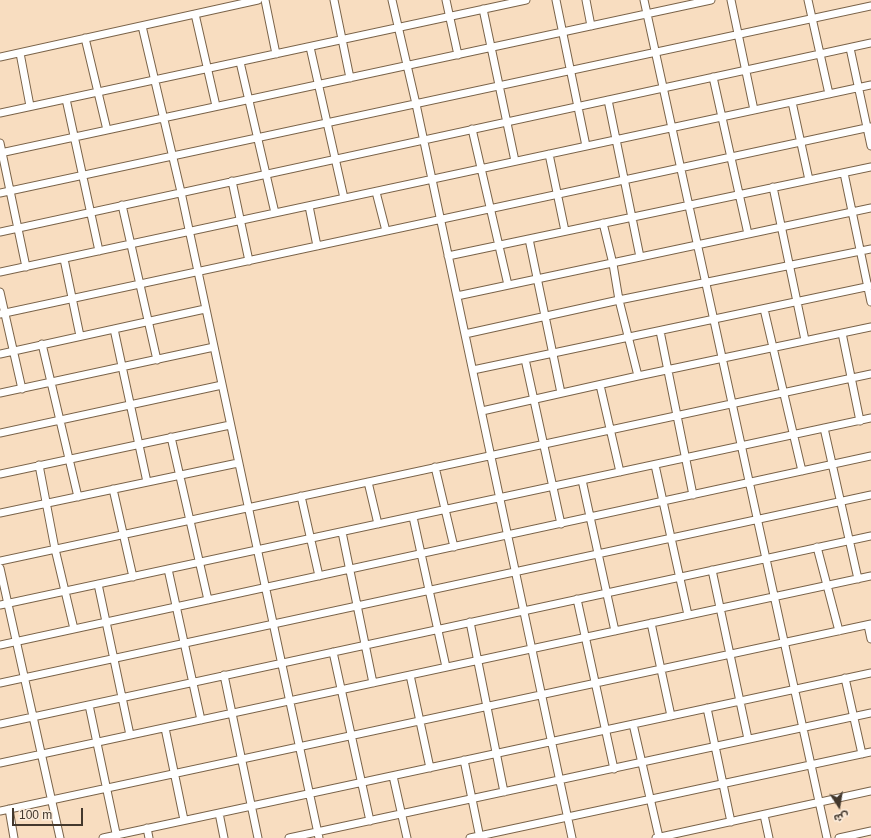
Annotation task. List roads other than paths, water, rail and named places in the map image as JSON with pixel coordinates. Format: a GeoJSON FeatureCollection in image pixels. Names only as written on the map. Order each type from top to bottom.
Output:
{"type":"FeatureCollection","features":[{"type":"Feature","properties":{"kind":"street"},"geometry":{"type":"LineString","coordinates":[[0,57],[258,0]]}},
{"type":"Feature","properties":{"kind":"street"},"geometry":{"type":"LineString","coordinates":[[265,0],[276,54]]}},
{"type":"Feature","properties":{"kind":"street"},"geometry":{"type":"LineString","coordinates":[[334,0],[350,78]]}},
{"type":"Feature","properties":{"kind":"street"},"geometry":{"type":"LineString","coordinates":[[392,0],[441,219],[572,838]]}},
{"type":"Feature","properties":{"kind":"street"},"geometry":{"type":"LineString","coordinates":[[446,0],[458,55]]}},
{"type":"Feature","properties":{"kind":"street"},"geometry":{"type":"LineString","coordinates":[[0,113],[526,0]]}},
{"type":"Feature","properties":{"kind":"street"},"geometry":{"type":"LineString","coordinates":[[556,0],[586,146]]}},
{"type":"Feature","properties":{"kind":"street"},"geometry":{"type":"LineString","coordinates":[[586,0],[591,26]]}},
{"type":"Feature","properties":{"kind":"street"},"geometry":{"type":"LineString","coordinates":[[644,0],[712,320],[732,404],[826,838]]}},
{"type":"Feature","properties":{"kind":"street"},"geometry":{"type":"LineString","coordinates":[[1,153],[647,14],[700,1],[711,0]]}},
{"type":"Feature","properties":{"kind":"street"},"geometry":{"type":"LineString","coordinates":[[731,0],[754,110]]}},
{"type":"Feature","properties":{"kind":"street"},"geometry":{"type":"LineString","coordinates":[[808,0],[829,94]]}},
{"type":"Feature","properties":{"kind":"street"},"geometry":{"type":"LineString","coordinates":[[0,194],[871,6]]}},
{"type":"Feature","properties":{"kind":"street"},"geometry":{"type":"LineString","coordinates":[[484,9],[515,162]]}},
{"type":"Feature","properties":{"kind":"street"},"geometry":{"type":"LineString","coordinates":[[195,14],[216,106]]}},
{"type":"Feature","properties":{"kind":"street"},"geometry":{"type":"LineString","coordinates":[[142,26],[181,192],[264,588],[318,835]]}},
{"type":"Feature","properties":{"kind":"street"},"geometry":{"type":"LineString","coordinates":[[85,38],[107,130]]}},
{"type":"Feature","properties":{"kind":"street"},"geometry":{"type":"LineString","coordinates":[[0,232],[871,43]]}},
{"type":"Feature","properties":{"kind":"street"},"geometry":{"type":"LineString","coordinates":[[310,46],[344,198]]}},
{"type":"Feature","properties":{"kind":"street"},"geometry":{"type":"LineString","coordinates":[[850,48],[858,88],[869,127],[871,146]]}},
{"type":"Feature","properties":{"kind":"street"},"geometry":{"type":"LineString","coordinates":[[20,53],[30,106]]}},
{"type":"Feature","properties":{"kind":"street"},"geometry":{"type":"LineString","coordinates":[[240,62],[275,213]]}},
{"type":"Feature","properties":{"kind":"street"},"geometry":{"type":"LineString","coordinates":[[713,77],[748,234]]}},
{"type":"Feature","properties":{"kind":"street"},"geometry":{"type":"LineString","coordinates":[[0,272],[871,85]]}},
{"type":"Feature","properties":{"kind":"street"},"geometry":{"type":"LineString","coordinates":[[66,99],[84,175],[99,251]]}},
{"type":"Feature","properties":{"kind":"street"},"geometry":{"type":"LineString","coordinates":[[608,100],[640,257]]}},
{"type":"Feature","properties":{"kind":"street"},"geometry":{"type":"LineString","coordinates":[[792,102],[809,180]]}},
{"type":"Feature","properties":{"kind":"street"},"geometry":{"type":"LineString","coordinates":[[2,313],[869,127]]}},
{"type":"Feature","properties":{"kind":"street"},"geometry":{"type":"LineString","coordinates":[[472,129],[508,285]]}},
{"type":"Feature","properties":{"kind":"street"},"geometry":{"type":"LineString","coordinates":[[0,143],[26,267]]}},
{"type":"Feature","properties":{"kind":"street"},"geometry":{"type":"LineString","coordinates":[[549,154],[565,231]]}},
{"type":"Feature","properties":{"kind":"street"},"geometry":{"type":"LineString","coordinates":[[448,256],[871,167]]}},
{"type":"Feature","properties":{"kind":"street"},"geometry":{"type":"LineString","coordinates":[[844,173],[860,251],[869,286],[871,302]]}},
{"type":"Feature","properties":{"kind":"street"},"geometry":{"type":"LineString","coordinates":[[232,181],[248,260]]}},
{"type":"Feature","properties":{"kind":"street"},"geometry":{"type":"LineString","coordinates":[[773,187],[780,228],[805,340]]}},
{"type":"Feature","properties":{"kind":"street"},"geometry":{"type":"LineString","coordinates":[[376,192],[386,231]]}},
{"type":"Feature","properties":{"kind":"street"},"geometry":{"type":"LineString","coordinates":[[122,205],[157,360]]}},
{"type":"Feature","properties":{"kind":"street"},"geometry":{"type":"LineString","coordinates":[[309,206],[317,246]]}},
{"type":"Feature","properties":{"kind":"street"},"geometry":{"type":"LineString","coordinates":[[457,296],[871,208]]}},
{"type":"Feature","properties":{"kind":"street"},"geometry":{"type":"LineString","coordinates":[[603,223],[613,264],[619,300],[638,376]]}},
{"type":"Feature","properties":{"kind":"street"},"geometry":{"type":"LineString","coordinates":[[529,239],[561,393]]}},
{"type":"Feature","properties":{"kind":"street"},"geometry":{"type":"LineString","coordinates":[[465,334],[619,300],[871,249]]}},
{"type":"Feature","properties":{"kind":"street"},"geometry":{"type":"LineString","coordinates":[[64,259],[80,336]]}},
{"type":"Feature","properties":{"kind":"street"},"geometry":{"type":"LineString","coordinates":[[473,370],[869,286]]}},
{"type":"Feature","properties":{"kind":"street"},"geometry":{"type":"LineString","coordinates":[[0,292],[2,313],[14,350],[22,389]]}},
{"type":"Feature","properties":{"kind":"street"},"geometry":{"type":"LineString","coordinates":[[0,354],[206,309]]}},
{"type":"Feature","properties":{"kind":"street"},"geometry":{"type":"LineString","coordinates":[[764,309],[782,393],[802,471]]}},
{"type":"Feature","properties":{"kind":"street"},"geometry":{"type":"LineString","coordinates":[[482,411],[721,358],[871,327]]}},
{"type":"Feature","properties":{"kind":"street"},"geometry":{"type":"LineString","coordinates":[[114,329],[147,482]]}},
{"type":"Feature","properties":{"kind":"street"},"geometry":{"type":"LineString","coordinates":[[660,330],[685,458],[694,495]]}},
{"type":"Feature","properties":{"kind":"street"},"geometry":{"type":"LineString","coordinates":[[842,332],[860,421]]}},
{"type":"Feature","properties":{"kind":"street"},"geometry":{"type":"LineString","coordinates":[[42,344],[78,497]]}},
{"type":"Feature","properties":{"kind":"street"},"geometry":{"type":"LineString","coordinates":[[0,394],[214,347]]}},
{"type":"Feature","properties":{"kind":"street"},"geometry":{"type":"LineString","coordinates":[[525,359],[561,524]]}},
{"type":"Feature","properties":{"kind":"street"},"geometry":{"type":"LineString","coordinates":[[0,561],[871,374]]}},
{"type":"Feature","properties":{"kind":"street"},"geometry":{"type":"LineString","coordinates":[[0,433],[222,385]]}},
{"type":"Feature","properties":{"kind":"street"},"geometry":{"type":"LineString","coordinates":[[600,385],[609,430],[620,472]]}},
{"type":"Feature","properties":{"kind":"street"},"geometry":{"type":"LineString","coordinates":[[0,605],[871,418]]}},
{"type":"Feature","properties":{"kind":"street"},"geometry":{"type":"LineString","coordinates":[[0,474],[230,425]]}},
{"type":"Feature","properties":{"kind":"street"},"geometry":{"type":"LineString","coordinates":[[824,428],[858,579]]}},
{"type":"Feature","properties":{"kind":"street"},"geometry":{"type":"LineString","coordinates":[[171,437],[208,600]]}},
{"type":"Feature","properties":{"kind":"street"},"geometry":{"type":"LineString","coordinates":[[0,645],[871,456]]}},
{"type":"Feature","properties":{"kind":"street"},"geometry":{"type":"LineString","coordinates":[[0,514],[238,463]]}},
{"type":"Feature","properties":{"kind":"street"},"geometry":{"type":"LineString","coordinates":[[39,465],[46,504],[74,629]]}},
{"type":"Feature","properties":{"kind":"street"},"geometry":{"type":"LineString","coordinates":[[655,465],[688,615]]}},
{"type":"Feature","properties":{"kind":"street"},"geometry":{"type":"LineString","coordinates":[[435,467],[454,547]]}},
{"type":"Feature","properties":{"kind":"street"},"geometry":{"type":"LineString","coordinates":[[582,480],[615,631]]}},
{"type":"Feature","properties":{"kind":"street"},"geometry":{"type":"LineString","coordinates":[[368,482],[378,524]]}},
{"type":"Feature","properties":{"kind":"street"},"geometry":{"type":"LineString","coordinates":[[113,489],[133,577]]}},
{"type":"Feature","properties":{"kind":"street"},"geometry":{"type":"LineString","coordinates":[[0,683],[871,495]]}},
{"type":"Feature","properties":{"kind":"street"},"geometry":{"type":"LineString","coordinates":[[301,496],[312,538],[319,576]]}},
{"type":"Feature","properties":{"kind":"street"},"geometry":{"type":"LineString","coordinates":[[413,517],[446,668]]}},
{"type":"Feature","properties":{"kind":"street"},"geometry":{"type":"LineString","coordinates":[[342,532],[373,683]]}},
{"type":"Feature","properties":{"kind":"street"},"geometry":{"type":"LineString","coordinates":[[0,724],[871,536]]}},
{"type":"Feature","properties":{"kind":"street"},"geometry":{"type":"LineString","coordinates":[[817,547],[839,631]]}},
{"type":"Feature","properties":{"kind":"street"},"geometry":{"type":"LineString","coordinates":[[0,568],[60,838]]}},
{"type":"Feature","properties":{"kind":"street"},"geometry":{"type":"LineString","coordinates":[[168,569],[201,720]]}},
{"type":"Feature","properties":{"kind":"street"},"geometry":{"type":"LineString","coordinates":[[712,570],[748,739]]}},
{"type":"Feature","properties":{"kind":"street"},"geometry":{"type":"LineString","coordinates":[[0,763],[871,576]]}},
{"type":"Feature","properties":{"kind":"street"},"geometry":{"type":"LineString","coordinates":[[98,584],[130,735]]}},
{"type":"Feature","properties":{"kind":"street"},"geometry":{"type":"LineString","coordinates":[[577,599],[614,769]]}},
{"type":"Feature","properties":{"kind":"street"},"geometry":{"type":"LineString","coordinates":[[470,622],[479,660],[504,792]]}},
{"type":"Feature","properties":{"kind":"street"},"geometry":{"type":"LineString","coordinates":[[651,623],[671,716]]}},
{"type":"Feature","properties":{"kind":"street"},"geometry":{"type":"LineString","coordinates":[[0,811],[869,624],[871,639]]}},
{"type":"Feature","properties":{"kind":"street"},"geometry":{"type":"LineString","coordinates":[[333,652],[370,821]]}},
{"type":"Feature","properties":{"kind":"street"},"geometry":{"type":"LineString","coordinates":[[103,838],[117,837],[147,828],[871,673]]}},
{"type":"Feature","properties":{"kind":"street"},"geometry":{"type":"LineString","coordinates":[[224,675],[258,838]]}},
{"type":"Feature","properties":{"kind":"street"},"geometry":{"type":"LineString","coordinates":[[410,675],[421,720],[430,768]]}},
{"type":"Feature","properties":{"kind":"street"},"geometry":{"type":"LineString","coordinates":[[845,678],[862,754]]}},
{"type":"Feature","properties":{"kind":"street"},"geometry":{"type":"LineString","coordinates":[[89,705],[117,837]]}},
{"type":"Feature","properties":{"kind":"street"},"geometry":{"type":"LineString","coordinates":[[707,708],[731,822]]}},
{"type":"Feature","properties":{"kind":"street"},"geometry":{"type":"LineString","coordinates":[[289,838],[318,835],[401,814],[871,712]]}},
{"type":"Feature","properties":{"kind":"street"},"geometry":{"type":"LineString","coordinates":[[633,724],[658,838],[871,790]]}},
{"type":"Feature","properties":{"kind":"street"},"geometry":{"type":"LineString","coordinates":[[165,728],[184,820]]}},
{"type":"Feature","properties":{"kind":"street"},"geometry":{"type":"LineString","coordinates":[[470,838],[871,752]]}},
{"type":"Feature","properties":{"kind":"street"},"geometry":{"type":"LineString","coordinates":[[464,760],[480,837]]}},
{"type":"Feature","properties":{"kind":"street"},"geometry":{"type":"LineString","coordinates":[[393,776],[407,838]]}},
{"type":"Feature","properties":{"kind":"street"},"geometry":{"type":"LineString","coordinates":[[9,809],[14,838]]}},
{"type":"Feature","properties":{"kind":"street"},"geometry":{"type":"LineString","coordinates":[[219,813],[224,838]]}},
{"type":"Feature","properties":{"kind":"street"},"geometry":{"type":"LineString","coordinates":[[764,815],[769,838]]}},
{"type":"Feature","properties":{"kind":"street"},"geometry":{"type":"LineString","coordinates":[[147,828],[149,838]]}},
{"type":"Feature","properties":{"kind":"street"},"geometry":{"type":"LineString","coordinates":[[839,838],[871,831]]}}]}
